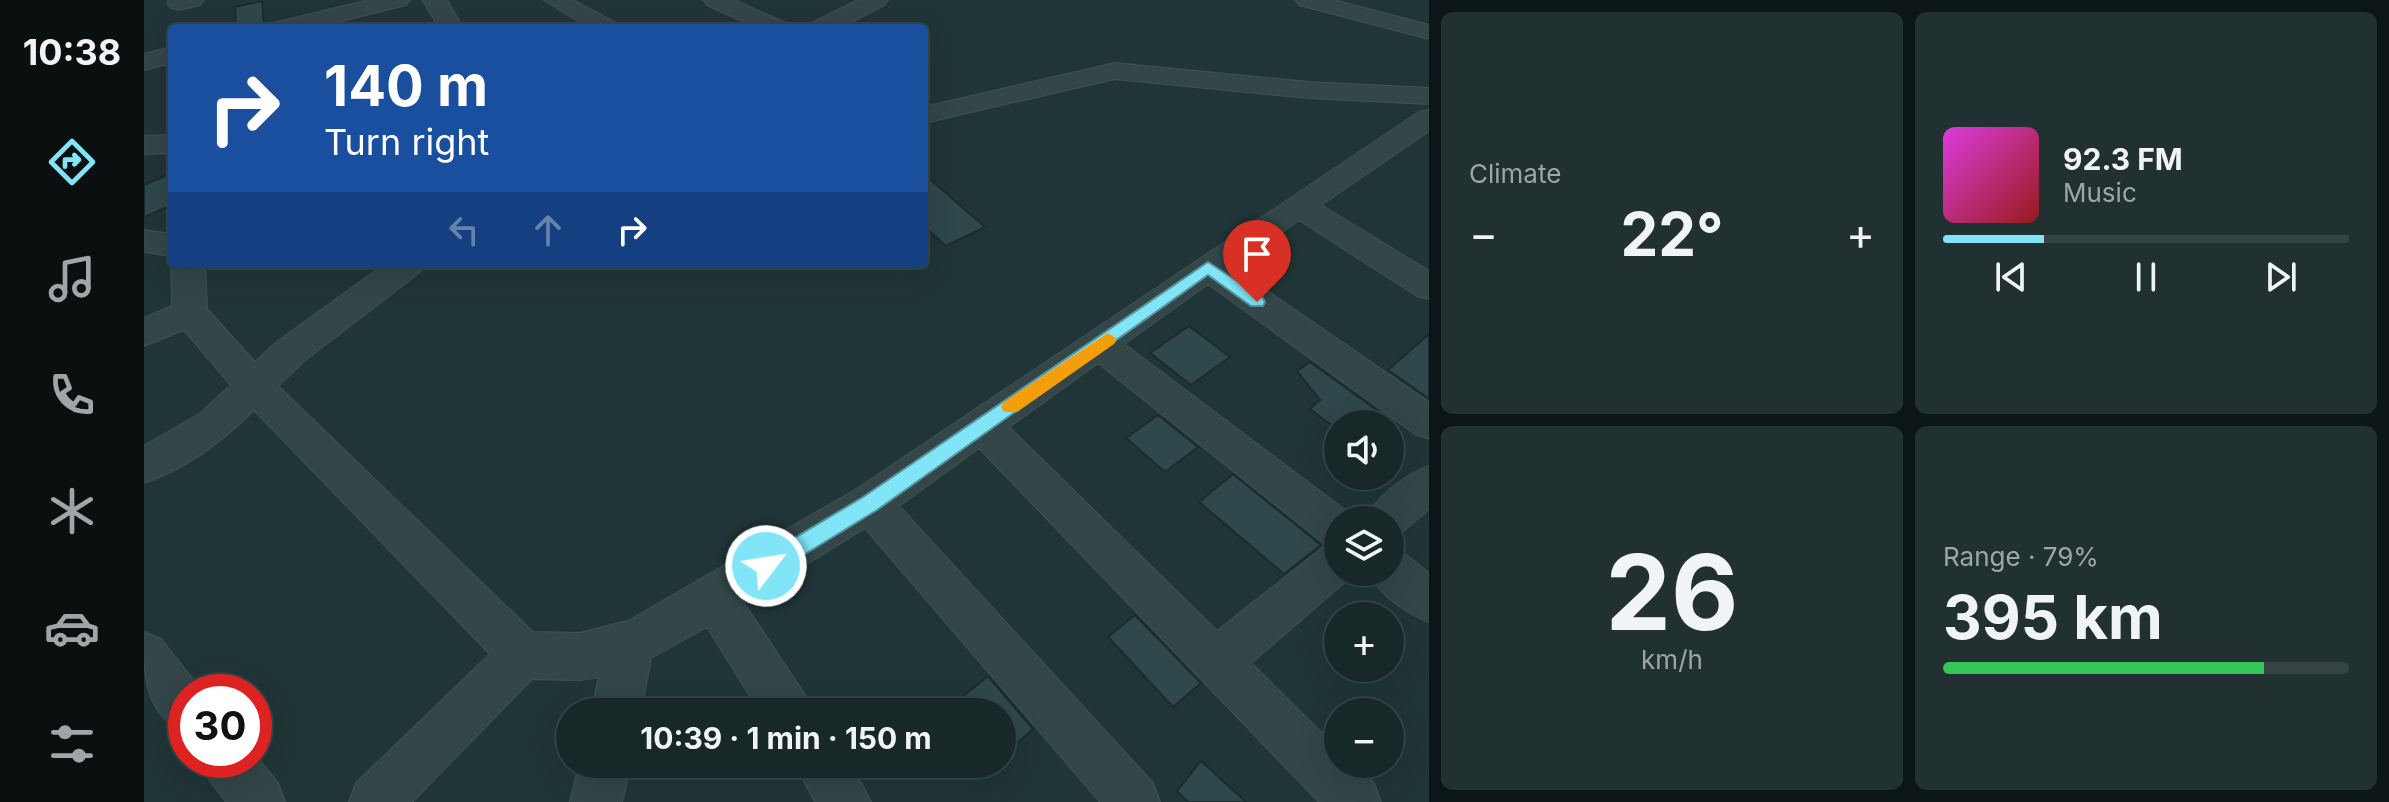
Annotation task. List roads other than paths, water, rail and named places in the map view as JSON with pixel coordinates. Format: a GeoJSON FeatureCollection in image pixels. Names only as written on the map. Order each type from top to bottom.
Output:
{"type":"FeatureCollection","features":[{"type":"Feature","properties":{"kind":"street"},"geometry":{"type":"LineString","coordinates":[[290,24],[317,9],[398,0]]}},
{"type":"Feature","properties":{"kind":"street"},"geometry":{"type":"LineString","coordinates":[[435,0],[449,24]]}},
{"type":"Feature","properties":{"kind":"street"},"geometry":{"type":"LineString","coordinates":[[556,0],[600,24]]}},
{"type":"Feature","properties":{"kind":"street"},"geometry":{"type":"LineString","coordinates":[[715,0],[768,24]]}},
{"type":"Feature","properties":{"kind":"street"},"geometry":{"type":"LineString","coordinates":[[829,24],[876,0]]}},
{"type":"Feature","properties":{"kind":"street"},"geometry":{"type":"LineString","coordinates":[[1307,0],[1429,32]]}},
{"type":"Feature","properties":{"kind":"street"},"geometry":{"type":"LineString","coordinates":[[144,62],[168,56]]}},
{"type":"Feature","properties":{"kind":"street"},"geometry":{"type":"LineString","coordinates":[[928,114],[1115,71],[1308,90],[1429,96]]}},
{"type":"Feature","properties":{"kind":"street"},"geometry":{"type":"LineString","coordinates":[[188,268],[190,313],[253,385],[523,655],[561,659],[630,646],[870,503],[1208,267],[1429,118]]}},
{"type":"Feature","properties":{"kind":"street"},"geometry":{"type":"LineString","coordinates":[[144,145],[168,144]]}},
{"type":"Feature","properties":{"kind":"street"},"geometry":{"type":"LineString","coordinates":[[1301,207],[1429,287]]}},
{"type":"Feature","properties":{"kind":"street"},"geometry":{"type":"LineString","coordinates":[[144,241],[168,244]]}},
{"type":"Feature","properties":{"kind":"street"},"geometry":{"type":"LineString","coordinates":[[1208,267],[1429,423]]}},
{"type":"Feature","properties":{"kind":"street"},"geometry":{"type":"LineString","coordinates":[[144,466],[215,424],[291,351],[403,268]]}},
{"type":"Feature","properties":{"kind":"street"},"geometry":{"type":"LineString","coordinates":[[144,333],[190,313]]}},
{"type":"Feature","properties":{"kind":"street"},"geometry":{"type":"LineString","coordinates":[[1100,345],[1324,519]]}},
{"type":"Feature","properties":{"kind":"street"},"geometry":{"type":"LineString","coordinates":[[983,426],[1355,802]]}},
{"type":"Feature","properties":{"kind":"street"},"geometry":{"type":"LineString","coordinates":[[1403,506],[1429,484]]}},
{"type":"Feature","properties":{"kind":"street"},"geometry":{"type":"LineString","coordinates":[[870,503],[1134,802]]}},
{"type":"Feature","properties":{"kind":"street"},"geometry":{"type":"LineString","coordinates":[[1216,662],[1324,573]]}},
{"type":"Feature","properties":{"kind":"street"},"geometry":{"type":"LineString","coordinates":[[1404,581],[1429,600]]}},
{"type":"Feature","properties":{"kind":"street"},"geometry":{"type":"LineString","coordinates":[[714,597],[779,698]]}},
{"type":"Feature","properties":{"kind":"street"},"geometry":{"type":"LineString","coordinates":[[619,698],[630,646]]}},
{"type":"Feature","properties":{"kind":"street"},"geometry":{"type":"LineString","coordinates":[[375,802],[523,655]]}},
{"type":"Feature","properties":{"kind":"street"},"geometry":{"type":"LineString","coordinates":[[144,656],[168,686]]}},
{"type":"Feature","properties":{"kind":"street"},"geometry":{"type":"LineString","coordinates":[[240,778],[259,802]]}},
{"type":"Feature","properties":{"kind":"street"},"geometry":{"type":"LineString","coordinates":[[596,802],[602,778]]}},
{"type":"Feature","properties":{"kind":"street"},"geometry":{"type":"LineString","coordinates":[[830,778],[845,802]]}}]}
